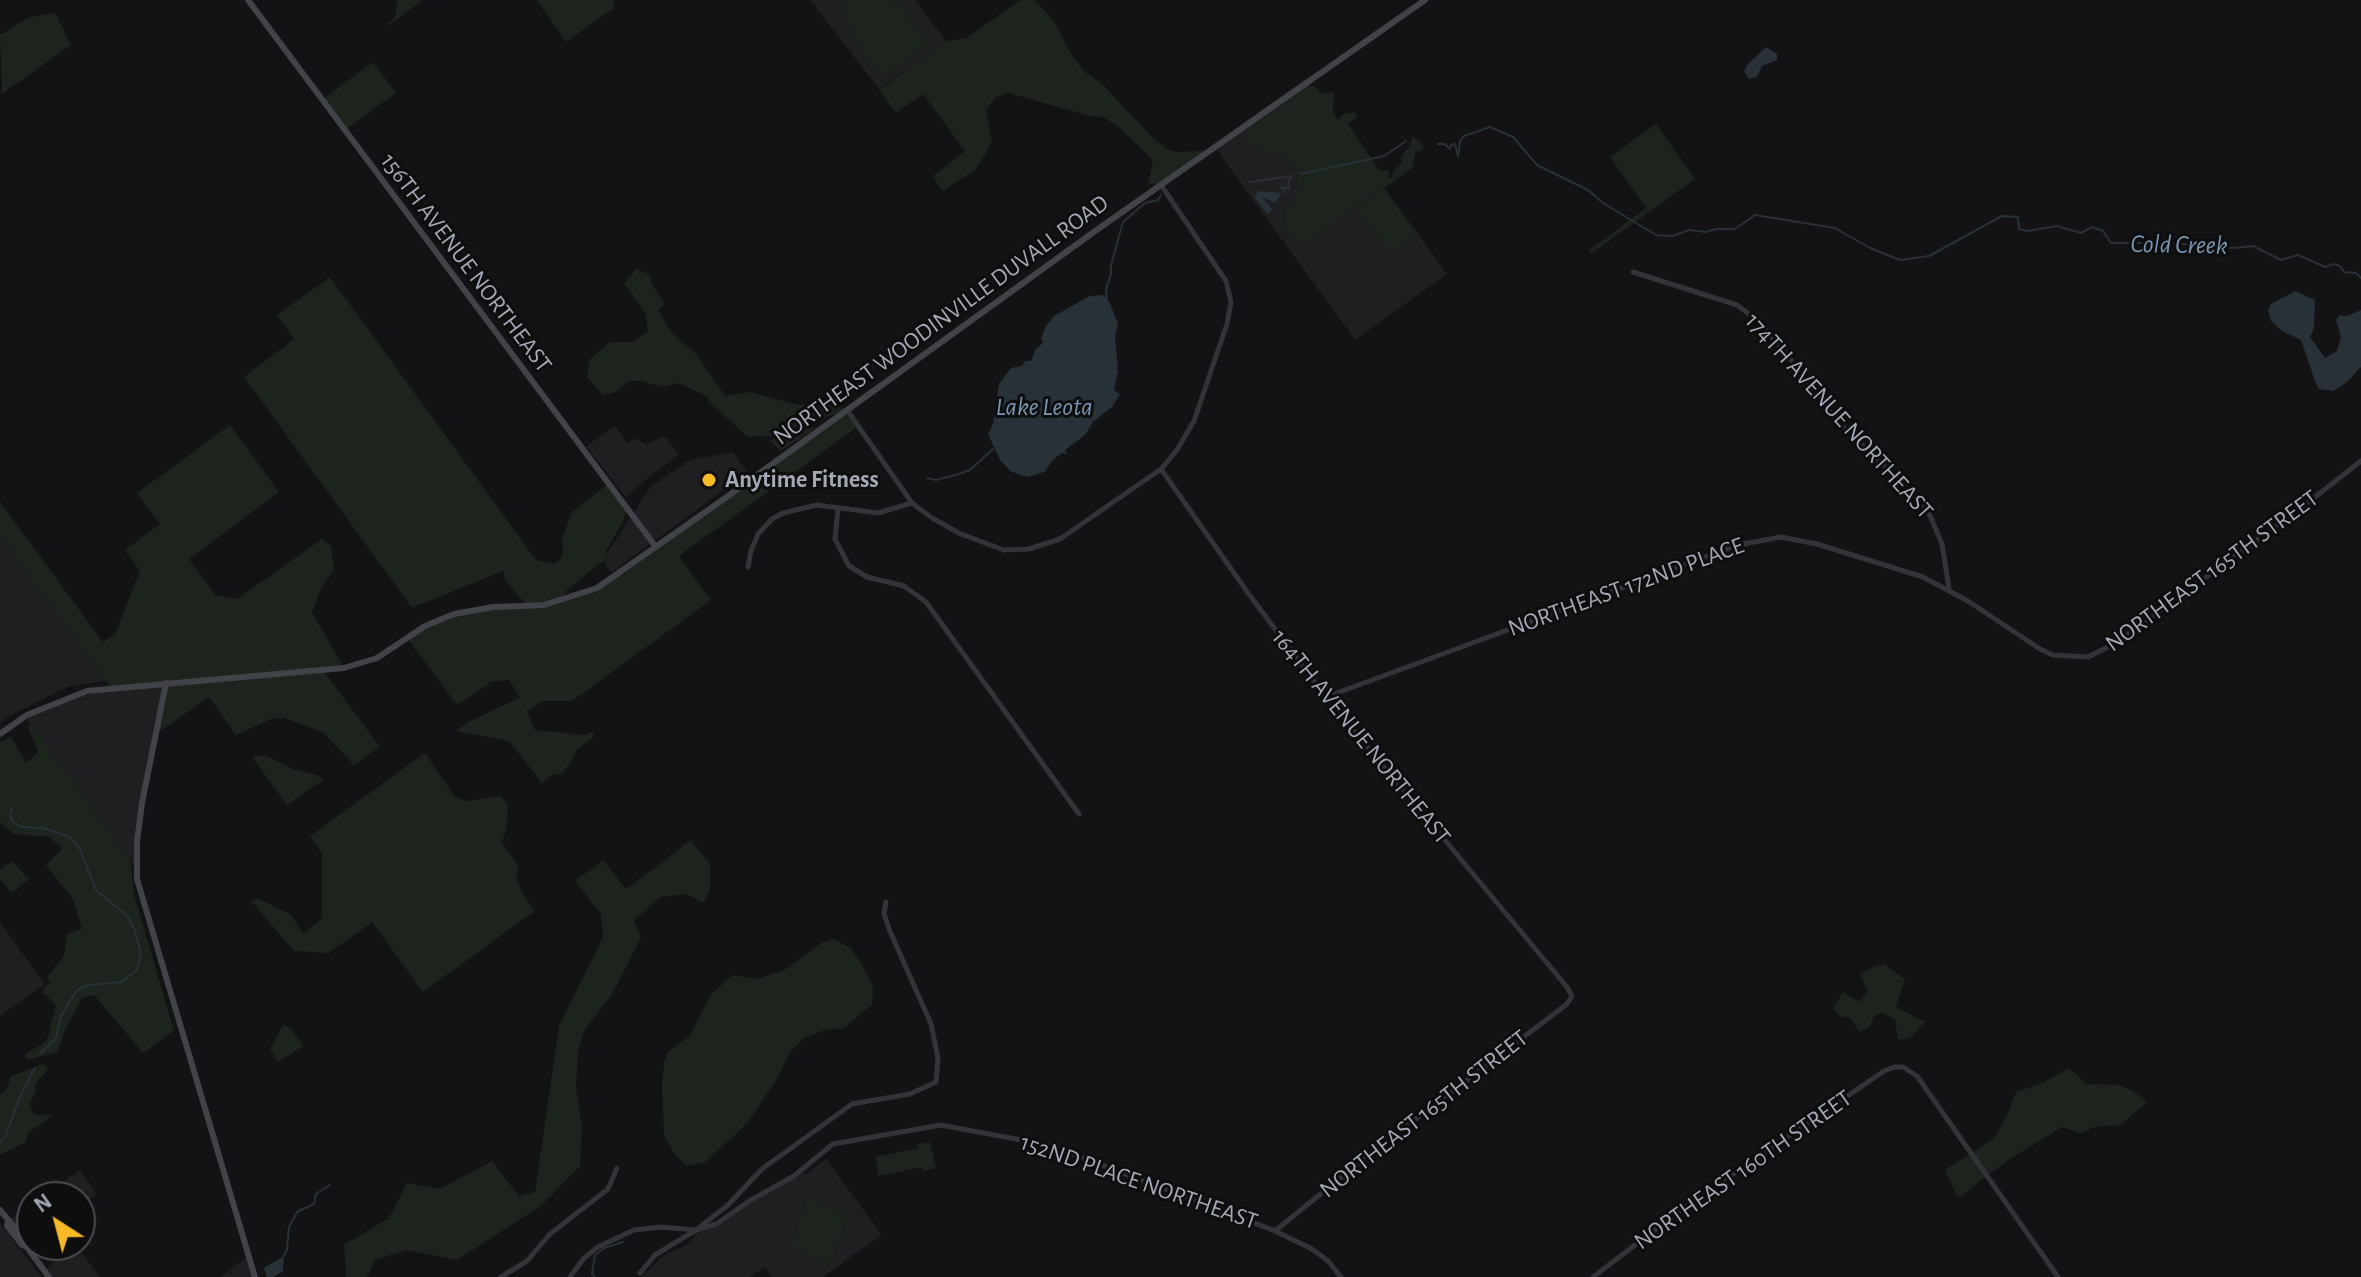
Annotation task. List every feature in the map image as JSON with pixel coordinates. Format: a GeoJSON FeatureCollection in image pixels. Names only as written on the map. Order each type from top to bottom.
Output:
{"type":"FeatureCollection","features":[{"type":"Feature","properties":{"kind":"main road","name":"156TH AVENUE NORTHEAST"},"geometry":{"type":"LineString","coordinates":[[248,0],[656,547]]}},
{"type":"Feature","properties":{"kind":"main road","name":"NORTHEAST WOODINVILLE DUVALL ROAD"},"geometry":{"type":"LineString","coordinates":[[0,734],[27,715],[87,691],[344,668],[384,654],[425,626],[454,614],[493,607],[544,605],[585,593],[608,582],[1161,185],[1425,0]]}},
{"type":"Feature","properties":{"kind":"main road"},"geometry":{"type":"LineString","coordinates":[[166,683],[142,803],[137,842],[137,879],[255,1277]]}},
{"type":"Feature","properties":{"kind":"main road"},"geometry":{"type":"LineString","coordinates":[[0,1210],[27,1242],[26,1246],[49,1277]]}},
{"type":"Feature","properties":{"kind":"street"},"geometry":{"type":"LineString","coordinates":[[847,410],[912,503],[932,518],[990,547],[1020,550],[1048,544],[1067,535],[1161,469],[1177,450],[1194,421],[1231,308],[1226,281],[1161,185]]}},
{"type":"Feature","properties":{"kind":"street","name":"174TH AVENUE NORTHEAST"},"geometry":{"type":"LineString","coordinates":[[1633,272],[1737,305],[1757,320],[1837,421],[1909,489],[1929,513],[1942,544],[1949,589]]}},
{"type":"Feature","properties":{"kind":"street","name":"NORTHEAST 165TH STREET"},"geometry":{"type":"LineString","coordinates":[[2053,655],[2088,657],[2106,649],[2361,461]]}},
{"type":"Feature","properties":{"kind":"street","name":"164TH AVENUE NORTHEAST"},"geometry":{"type":"LineString","coordinates":[[1161,469],[1326,697],[1572,996]]}},
{"type":"Feature","properties":{"kind":"street"},"geometry":{"type":"LineString","coordinates":[[748,567],[754,542],[772,519],[794,510],[817,505],[878,513],[912,503]]}},
{"type":"Feature","properties":{"kind":"street"},"geometry":{"type":"LineString","coordinates":[[838,509],[835,539],[849,566],[867,577],[904,586],[926,602],[1079,814]]}},
{"type":"Feature","properties":{"kind":"street","name":"NORTHEAST 172ND PLACE"},"geometry":{"type":"LineString","coordinates":[[1326,697],[1738,545],[1768,538],[1796,538],[1909,572],[1949,589],[2024,641],[2053,655]]}},
{"type":"Feature","properties":{"kind":"street"},"geometry":{"type":"LineString","coordinates":[[640,1273],[651,1258],[722,1210],[762,1169],[852,1104],[910,1094],[936,1082],[938,1058],[931,1024],[889,929],[884,913],[886,902]]}},
{"type":"Feature","properties":{"kind":"street","name":"NORTHEAST 165TH STREET"},"geometry":{"type":"LineString","coordinates":[[1275,1231],[1366,1157],[1567,1004],[1572,996]]}},
{"type":"Feature","properties":{"kind":"street","name":"NORTHEAST 160TH STREET"},"geometry":{"type":"LineString","coordinates":[[1593,1277],[1685,1207],[1884,1071],[1895,1067],[1903,1067],[1917,1076],[2058,1277]]}},
{"type":"Feature","properties":{"kind":"street","name":"152ND PLACE NORTHEAST"},"geometry":{"type":"LineString","coordinates":[[696,1230],[716,1224],[794,1176],[833,1144],[941,1125],[1036,1142],[1275,1231],[1322,1256],[1341,1277]]}},
{"type":"Feature","properties":{"kind":"street"},"geometry":{"type":"LineString","coordinates":[[501,1277],[527,1261],[550,1234],[608,1189],[617,1168]]}},
{"type":"Feature","properties":{"kind":"street"},"geometry":{"type":"LineString","coordinates":[[570,1277],[584,1258],[598,1247],[634,1230],[661,1227],[696,1230]]}},
{"type":"Feature","properties":{"kind":"shaded area"},"geometry":{"type":"Polygon","coordinates":[[[397,0],[423,0],[385,28],[395,17],[397,0]]]}},
{"type":"Feature","properties":{"kind":"shaded area"},"geometry":{"type":"Polygon","coordinates":[[[537,0],[613,0],[614,8],[566,42],[537,0]]]}},
{"type":"Feature","properties":{"kind":"shaded area"},"geometry":{"type":"Polygon","coordinates":[[[810,0],[915,0],[946,41],[879,89],[810,0]]]}},
{"type":"Feature","properties":{"kind":"shaded area"},"geometry":{"type":"Polygon","coordinates":[[[847,0],[893,0],[885,9],[897,1],[927,44],[882,77],[851,34],[856,30],[838,7],[847,0]]]}},
{"type":"Feature","properties":{"kind":"shaded area"},"geometry":{"type":"Polygon","coordinates":[[[1021,0],[1035,0],[1054,21],[1073,57],[1085,72],[1103,85],[1155,140],[1177,152],[1205,151],[1156,185],[1148,184],[1153,160],[1120,128],[1103,117],[1008,93],[996,97],[986,110],[992,142],[983,158],[974,171],[942,191],[933,176],[965,151],[923,94],[896,113],[879,90],[946,41],[966,38],[1021,0]]]}},
{"type":"Feature","properties":{"kind":"shaded area"},"geometry":{"type":"Polygon","coordinates":[[[52,13],[57,16],[71,45],[2,94],[0,35],[28,18],[52,13]]]}},
{"type":"Feature","properties":{"kind":"shaded area"},"geometry":{"type":"Polygon","coordinates":[[[373,62],[396,93],[345,130],[323,99],[373,62]]]}},
{"type":"Feature","properties":{"kind":"shaded area"},"geometry":{"type":"Polygon","coordinates":[[[1305,79],[1447,274],[1355,340],[1213,145],[1305,79]]]}},
{"type":"Feature","properties":{"kind":"shaded area"},"geometry":{"type":"Polygon","coordinates":[[[1309,86],[1314,86],[1322,94],[1334,92],[1333,111],[1338,120],[1344,114],[1356,112],[1357,117],[1348,124],[1377,167],[1381,171],[1389,170],[1388,178],[1392,178],[1393,172],[1402,163],[1401,157],[1413,136],[1423,146],[1423,150],[1416,151],[1412,168],[1383,189],[1416,233],[1390,252],[1357,208],[1381,187],[1343,213],[1320,234],[1307,240],[1295,240],[1285,226],[1285,212],[1299,192],[1298,175],[1283,155],[1266,154],[1249,143],[1247,131],[1309,86]]]}},
{"type":"Feature","properties":{"kind":"shaded area"},"geometry":{"type":"Polygon","coordinates":[[[1656,124],[1695,179],[1592,253],[1588,251],[1646,208],[1610,157],[1656,124]]]}},
{"type":"Feature","properties":{"kind":"shaded area"},"geometry":{"type":"Polygon","coordinates":[[[636,269],[649,274],[663,300],[664,305],[658,310],[672,333],[697,355],[725,396],[750,392],[798,405],[835,402],[857,427],[679,556],[711,600],[572,701],[543,701],[527,711],[535,730],[584,735],[594,731],[593,738],[577,749],[562,773],[549,776],[542,783],[509,741],[456,731],[520,697],[509,680],[492,682],[457,705],[407,638],[454,614],[529,605],[505,580],[503,571],[412,608],[244,377],[294,339],[277,315],[330,277],[536,560],[554,564],[561,559],[562,539],[572,512],[608,484],[627,509],[606,551],[607,558],[567,590],[562,600],[597,588],[842,412],[769,436],[748,437],[708,401],[708,397],[679,383],[662,387],[630,381],[616,392],[603,395],[587,377],[589,360],[610,342],[632,342],[648,331],[646,314],[624,283],[636,269]]]}},
{"type":"Feature","properties":{"kind":"shaded area"},"geometry":{"type":"Polygon","coordinates":[[[230,425],[279,492],[189,559],[215,595],[237,599],[322,539],[331,546],[334,569],[322,587],[312,612],[344,668],[323,670],[380,747],[354,765],[324,733],[285,718],[271,719],[236,735],[209,697],[156,734],[165,684],[112,689],[0,535],[0,502],[103,642],[115,634],[140,571],[125,550],[160,524],[137,493],[230,425]]]}},
{"type":"Feature","properties":{"kind":"shaded area"},"geometry":{"type":"Polygon","coordinates":[[[615,426],[628,444],[636,438],[646,445],[664,436],[679,455],[626,498],[586,446],[615,426]]]}},
{"type":"Feature","properties":{"kind":"shaded area"},"geometry":{"type":"Polygon","coordinates":[[[814,427],[781,451],[769,440],[814,427]]]}},
{"type":"Feature","properties":{"kind":"shaded area"},"geometry":{"type":"Polygon","coordinates":[[[733,452],[748,472],[612,572],[609,570],[605,564],[607,553],[652,485],[690,460],[733,452]]]}},
{"type":"Feature","properties":{"kind":"shaded area"},"geometry":{"type":"Polygon","coordinates":[[[0,534],[106,681],[70,686],[0,723],[0,534]]]}},
{"type":"Feature","properties":{"kind":"shaded area"},"geometry":{"type":"Polygon","coordinates":[[[166,683],[142,803],[137,870],[25,716],[87,691],[166,683]]]}},
{"type":"Feature","properties":{"kind":"shaded area"},"geometry":{"type":"Polygon","coordinates":[[[31,724],[130,860],[134,894],[174,1031],[143,1053],[94,995],[82,998],[58,1052],[26,1059],[25,1055],[47,1040],[56,1005],[43,993],[50,983],[47,977],[64,956],[67,934],[82,929],[73,899],[46,865],[62,849],[49,837],[13,834],[0,822],[0,742],[11,737],[26,763],[38,752],[28,726],[31,724]]]}},
{"type":"Feature","properties":{"kind":"shaded area"},"geometry":{"type":"Polygon","coordinates":[[[425,753],[455,797],[467,801],[500,796],[508,804],[502,843],[519,866],[516,877],[535,911],[423,992],[372,922],[329,953],[294,951],[251,901],[257,898],[290,914],[303,933],[322,918],[322,853],[310,836],[425,753]]]}},
{"type":"Feature","properties":{"kind":"shaded area"},"geometry":{"type":"Polygon","coordinates":[[[264,755],[293,769],[320,776],[323,780],[287,805],[252,757],[264,755]]]}},
{"type":"Feature","properties":{"kind":"shaded area"},"geometry":{"type":"Polygon","coordinates":[[[691,840],[710,864],[710,889],[704,903],[686,894],[661,897],[634,920],[641,938],[611,996],[584,1031],[578,1052],[576,1087],[582,1126],[580,1166],[541,1206],[457,1260],[406,1250],[375,1260],[367,1277],[346,1277],[344,1245],[389,1218],[407,1183],[440,1189],[492,1161],[519,1196],[535,1192],[559,1026],[603,937],[601,914],[575,881],[603,860],[626,889],[691,840]]]}},
{"type":"Feature","properties":{"kind":"shaded area"},"geometry":{"type":"Polygon","coordinates":[[[12,861],[29,879],[12,893],[0,879],[0,870],[12,861]]]}},
{"type":"Feature","properties":{"kind":"shaded area"},"geometry":{"type":"Polygon","coordinates":[[[0,922],[45,984],[0,1016],[0,922]]]}},
{"type":"Feature","properties":{"kind":"shaded area"},"geometry":{"type":"Polygon","coordinates":[[[834,939],[851,948],[863,967],[873,987],[872,1005],[844,1028],[825,1030],[804,1038],[790,1052],[778,1077],[747,1124],[705,1162],[687,1166],[674,1153],[664,1135],[662,1086],[668,1052],[690,1036],[710,995],[733,975],[757,979],[784,970],[821,943],[834,939]]]}},
{"type":"Feature","properties":{"kind":"shaded area"},"geometry":{"type":"Polygon","coordinates":[[[1884,964],[1905,979],[1896,1007],[1925,1022],[1910,1038],[1898,1040],[1895,1019],[1882,1013],[1874,1016],[1870,1027],[1860,1032],[1849,1017],[1841,1017],[1833,1008],[1843,992],[1859,1002],[1868,991],[1860,974],[1884,964]]]}},
{"type":"Feature","properties":{"kind":"shaded area"},"geometry":{"type":"Polygon","coordinates":[[[283,1025],[291,1028],[303,1046],[278,1062],[270,1049],[283,1025]]]}},
{"type":"Feature","properties":{"kind":"shaded area"},"geometry":{"type":"Polygon","coordinates":[[[43,1064],[48,1069],[35,1085],[30,1104],[32,1112],[37,1115],[53,1115],[28,1133],[26,1142],[0,1155],[0,1094],[6,1090],[11,1076],[43,1064]]]}},
{"type":"Feature","properties":{"kind":"shaded area"},"geometry":{"type":"Polygon","coordinates":[[[2069,1068],[2087,1084],[2119,1085],[2147,1102],[2120,1125],[2095,1127],[2080,1133],[2062,1127],[2008,1160],[1958,1198],[1945,1170],[1993,1139],[2004,1122],[2016,1092],[2042,1083],[2069,1068]]]}},
{"type":"Feature","properties":{"kind":"shaded area"},"geometry":{"type":"Polygon","coordinates":[[[930,1142],[936,1168],[923,1171],[922,1167],[879,1176],[875,1157],[918,1148],[917,1144],[930,1142]]]}},
{"type":"Feature","properties":{"kind":"shaded area"},"geometry":{"type":"Polygon","coordinates":[[[826,1159],[882,1235],[823,1277],[772,1277],[765,1267],[750,1277],[641,1277],[667,1253],[687,1245],[694,1238],[696,1230],[707,1228],[799,1173],[807,1174],[826,1159]]]}},
{"type":"Feature","properties":{"kind":"shaded area"},"geometry":{"type":"Polygon","coordinates":[[[80,1170],[88,1181],[65,1181],[80,1170]]]}},
{"type":"Feature","properties":{"kind":"shaded area"},"geometry":{"type":"Polygon","coordinates":[[[808,1199],[847,1215],[830,1263],[791,1247],[808,1199]]]}},
{"type":"Feature","properties":{"kind":"shaded area"},"geometry":{"type":"Polygon","coordinates":[[[16,1215],[16,1232],[8,1221],[16,1215]]]}},
{"type":"Feature","properties":{"kind":"shaded area"},"geometry":{"type":"Polygon","coordinates":[[[0,1223],[16,1244],[16,1261],[29,1261],[42,1277],[0,1277],[0,1223]]]}},
{"type":"Feature","properties":{"kind":"shaded area"},"geometry":{"type":"Polygon","coordinates":[[[248,1256],[255,1277],[220,1277],[248,1256]]]}},
{"type":"Feature","properties":{"kind":"shaded area"},"geometry":{"type":"Polygon","coordinates":[[[56,1261],[88,1261],[100,1277],[49,1277],[44,1270],[56,1261]]]}},
{"type":"Feature","properties":{"kind":"water"},"geometry":{"type":"Polygon","coordinates":[[[1766,47],[1777,54],[1777,60],[1762,66],[1757,77],[1749,79],[1744,71],[1747,65],[1766,47]]]}},
{"type":"Feature","properties":{"kind":"water"},"geometry":{"type":"Polygon","coordinates":[[[1258,191],[1282,193],[1275,203],[1262,197],[1272,209],[1268,214],[1254,197],[1258,191]]]}},
{"type":"Feature","properties":{"kind":"water"},"geometry":{"type":"Polygon","coordinates":[[[2295,291],[2315,300],[2314,328],[2310,337],[2325,358],[2337,351],[2341,337],[2336,320],[2339,315],[2347,316],[2361,310],[2361,367],[2333,391],[2319,389],[2301,340],[2282,331],[2271,321],[2268,310],[2271,304],[2295,291]]]}},
{"type":"Feature","properties":{"kind":"water","name":"Lake Leota"},"geometry":{"type":"Polygon","coordinates":[[[1104,295],[1118,324],[1115,336],[1118,371],[1114,390],[1120,394],[1085,435],[1065,450],[1067,454],[1062,453],[1054,459],[1044,472],[1027,477],[1010,471],[1000,460],[988,434],[993,424],[999,384],[1011,368],[1031,361],[1036,349],[1043,343],[1041,338],[1046,326],[1054,316],[1090,296],[1104,295]]]}},
{"type":"Feature","properties":{"kind":"water"},"geometry":{"type":"Polygon","coordinates":[[[284,1256],[283,1271],[267,1277],[264,1268],[284,1256]]]}},
{"type":"Feature","properties":{"kind":"waterway","name":"Cold Creek"},"geometry":{"type":"LineString","coordinates":[[1438,144],[1445,144],[1450,149],[1455,144],[1458,156],[1464,136],[1490,127],[1513,137],[1537,165],[1588,190],[1603,203],[1656,235],[1672,236],[1689,230],[1735,229],[1755,215],[1835,228],[1870,248],[1900,260],[1929,256],[2002,216],[2018,217],[2019,229],[2028,231],[2057,226],[2081,233],[2092,227],[2103,231],[2111,243],[2171,243],[2233,248],[2253,246],[2281,260],[2298,255],[2325,267],[2333,264],[2340,266],[2344,272],[2356,273],[2361,278]]}},
{"type":"Feature","properties":{"kind":"waterway"},"geometry":{"type":"LineString","coordinates":[[1301,174],[1384,156],[1406,141]]}},
{"type":"Feature","properties":{"kind":"waterway"},"geometry":{"type":"LineString","coordinates":[[1250,182],[1292,176],[1288,182],[1289,189],[1281,187],[1285,192]]}},
{"type":"Feature","properties":{"kind":"waterway"},"geometry":{"type":"LineString","coordinates":[[1107,298],[1111,265],[1123,222],[1145,203],[1158,200],[1161,195]]}},
{"type":"Feature","properties":{"kind":"waterway"},"geometry":{"type":"LineString","coordinates":[[927,478],[936,480],[970,470],[993,449]]}},
{"type":"Feature","properties":{"kind":"waterway"},"geometry":{"type":"LineString","coordinates":[[12,808],[10,815],[13,822],[22,827],[43,828],[70,837],[80,849],[96,890],[127,916],[141,954],[137,970],[121,982],[88,985],[77,990],[61,1016],[56,1038],[40,1054]]}},
{"type":"Feature","properties":{"kind":"waterway"},"geometry":{"type":"LineString","coordinates":[[0,1143],[35,1068]]}},
{"type":"Feature","properties":{"kind":"waterway"},"geometry":{"type":"LineString","coordinates":[[284,1256],[289,1227],[297,1212],[314,1204],[316,1194],[330,1185]]}},
{"type":"Feature","properties":{"kind":"waterway"},"geometry":{"type":"LineString","coordinates":[[595,1277],[592,1273],[595,1255],[604,1248],[623,1242]]}},
{"type":"Feature","properties":{"kind":"place","name":"Anytime Fitness"},"geometry":{"type":"Point","coordinates":[709,480]}}]}
